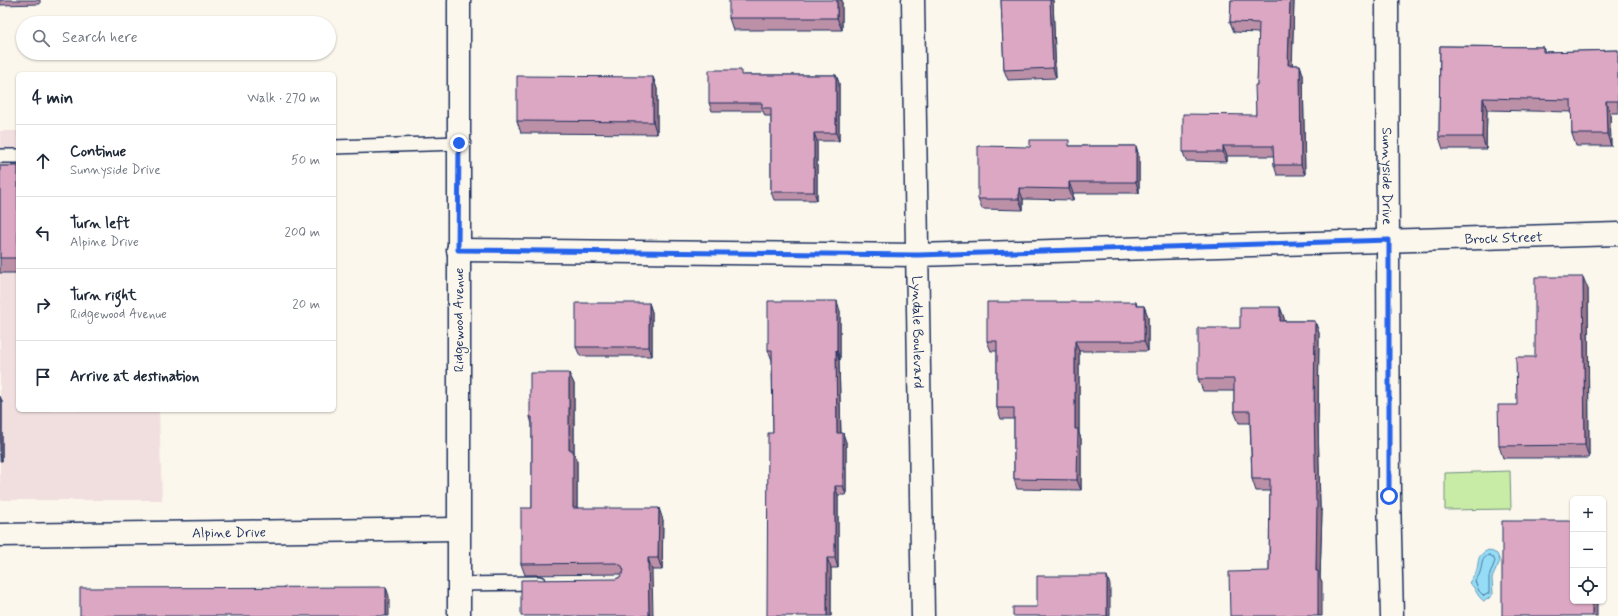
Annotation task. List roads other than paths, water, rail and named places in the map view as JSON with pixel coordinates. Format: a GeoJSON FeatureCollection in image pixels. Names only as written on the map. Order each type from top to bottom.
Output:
{"type":"FeatureCollection","features":[{"type":"Feature","properties":{"kind":"street","name":"Ridgewood Avenue"},"geometry":{"type":"LineString","coordinates":[[459,0],[459,616]]}},
{"type":"Feature","properties":{"kind":"street","name":"Lyndale Boulevard"},"geometry":{"type":"LineString","coordinates":[[913,0],[923,616]]}},
{"type":"Feature","properties":{"kind":"street","name":"Sunnyside Drive"},"geometry":{"type":"LineString","coordinates":[[1387,0],[1389,488],[1392,616]]}},
{"type":"Feature","properties":{"kind":"street","name":"Brock Street"},"geometry":{"type":"LineString","coordinates":[[1389,240],[1618,234]]}},
{"type":"Feature","properties":{"kind":"street"},"geometry":{"type":"LineString","coordinates":[[458,250],[918,255],[1389,240]]}},
{"type":"Feature","properties":{"kind":"street","name":"Alpine Drive"},"geometry":{"type":"LineString","coordinates":[[0,535],[458,528]]}},
{"type":"Feature","properties":{"kind":"lane"},"geometry":{"type":"LineString","coordinates":[[336,147],[459,143]]}},
{"type":"Feature","properties":{"kind":"lane"},"geometry":{"type":"LineString","coordinates":[[0,156],[16,156]]}},
{"type":"Feature","properties":{"kind":"lane"},"geometry":{"type":"LineString","coordinates":[[458,584],[550,583]]}},
{"type":"Feature","properties":{"kind":"water"},"geometry":{"type":"Polygon","coordinates":[[[1489,550],[1497,554],[1500,561],[1492,578],[1493,594],[1484,601],[1479,597],[1469,583],[1476,572],[1480,557],[1489,550]]]}}]}
